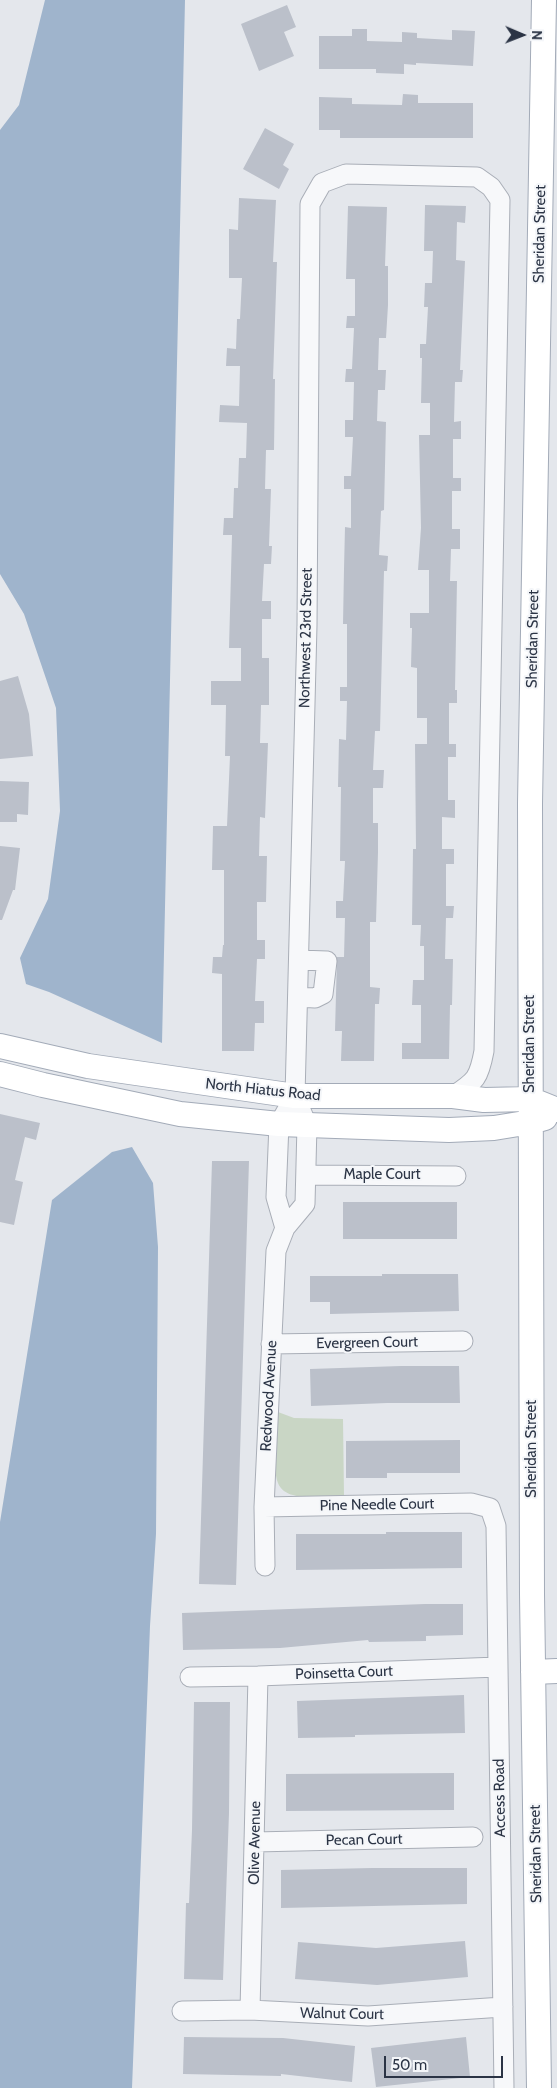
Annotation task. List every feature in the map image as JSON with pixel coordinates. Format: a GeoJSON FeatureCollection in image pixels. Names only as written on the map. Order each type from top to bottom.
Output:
{"type":"FeatureCollection","features":[{"type":"Feature","properties":{"kind":"main road","name":"Sheridan Street"},"geometry":{"type":"LineString","coordinates":[[540,2088],[533,1672],[530,802],[544,0]]}},
{"type":"Feature","properties":{"kind":"main road","name":"North Hiatus Road"},"geometry":{"type":"LineString","coordinates":[[0,1046],[88,1066],[295,1096],[453,1096],[557,1114]]}},
{"type":"Feature","properties":{"kind":"main road","name":"North Hiatus Road"},"geometry":{"type":"LineString","coordinates":[[0,1074],[42,1086],[180,1114],[279,1124],[449,1130],[492,1128],[531,1111],[557,1110]]}},
{"type":"Feature","properties":{"kind":"main road"},"geometry":{"type":"LineString","coordinates":[[533,1672],[557,1671]]}},
{"type":"Feature","properties":{"kind":"street","name":"Northwest 23rd Street"},"geometry":{"type":"LineString","coordinates":[[295,1096],[307,625],[310,204],[322,183],[346,174],[477,177],[491,187],[500,200],[484,1051],[481,1067],[473,1083],[453,1096]]}},
{"type":"Feature","properties":{"kind":"street"},"geometry":{"type":"LineString","coordinates":[[298,960],[327,961],[323,994],[315,998],[298,997]]}},
{"type":"Feature","properties":{"kind":"street"},"geometry":{"type":"LineString","coordinates":[[285,1228],[276,1198],[279,1124],[295,1096]]}},
{"type":"Feature","properties":{"kind":"street","name":"Redwood Avenue"},"geometry":{"type":"LineString","coordinates":[[265,1566],[264,1507],[276,1251],[285,1228],[305,1204],[307,1175],[308,1125],[295,1096]]}},
{"type":"Feature","properties":{"kind":"street","name":"Maple Court"},"geometry":{"type":"LineString","coordinates":[[307,1175],[456,1176]]}},
{"type":"Feature","properties":{"kind":"street","name":"Evergreen Court"},"geometry":{"type":"LineString","coordinates":[[271,1344],[462,1341]]}},
{"type":"Feature","properties":{"kind":"street","name":"Pine Needle Court"},"geometry":{"type":"LineString","coordinates":[[264,1507],[471,1503],[490,1508]]}},
{"type":"Feature","properties":{"kind":"street","name":"Access Road"},"geometry":{"type":"LineString","coordinates":[[490,1508],[496,1526],[504,2088]]}},
{"type":"Feature","properties":{"kind":"street","name":"Poinsetta Court"},"geometry":{"type":"LineString","coordinates":[[190,1677],[498,1667]]}},
{"type":"Feature","properties":{"kind":"street","name":"Olive Avenue"},"geometry":{"type":"LineString","coordinates":[[250,2010],[258,1676]]}},
{"type":"Feature","properties":{"kind":"street","name":"Pecan Court"},"geometry":{"type":"LineString","coordinates":[[255,1842],[473,1837]]}},
{"type":"Feature","properties":{"kind":"street","name":"Walnut Court"},"geometry":{"type":"LineString","coordinates":[[182,2011],[250,2010],[368,2016],[503,2007]]}},
{"type":"Feature","properties":{"kind":"green space"},"geometry":{"type":"Polygon","coordinates":[[[278,1412],[294,1418],[343,1419],[344,1496],[312,1498],[288,1494],[280,1487],[275,1468],[278,1412]]]}},
{"type":"Feature","properties":{"kind":"water"},"geometry":{"type":"Polygon","coordinates":[[[45,0],[185,0],[162,1043],[49,992],[26,984],[20,958],[48,899],[60,811],[56,708],[24,614],[0,574],[0,130],[19,105],[45,0]]]}},
{"type":"Feature","properties":{"kind":"water"},"geometry":{"type":"Polygon","coordinates":[[[132,1147],[153,1183],[158,1247],[156,1534],[150,1626],[132,2088],[0,2088],[0,1522],[52,1200],[112,1152],[132,1147]]]}},
{"type":"Feature","properties":{"kind":"building"},"geometry":{"type":"Polygon","coordinates":[[[287,5],[296,27],[284,32],[294,56],[259,71],[241,24],[287,5]]]}},
{"type":"Feature","properties":{"kind":"building"},"geometry":{"type":"Polygon","coordinates":[[[352,29],[367,29],[367,41],[402,42],[402,32],[417,33],[417,38],[452,40],[452,30],[475,31],[473,66],[404,64],[404,74],[376,73],[376,69],[319,69],[319,36],[352,36],[352,29]]]}},
{"type":"Feature","properties":{"kind":"building"},"geometry":{"type":"Polygon","coordinates":[[[403,94],[418,95],[418,103],[473,103],[473,138],[340,138],[340,130],[319,130],[319,97],[352,98],[352,104],[402,105],[403,94]]]}},
{"type":"Feature","properties":{"kind":"building"},"geometry":{"type":"Polygon","coordinates":[[[265,128],[294,144],[283,165],[289,169],[279,189],[243,169],[265,128]]]}},
{"type":"Feature","properties":{"kind":"building"},"geometry":{"type":"Polygon","coordinates":[[[239,198],[276,200],[273,262],[277,262],[273,379],[275,379],[274,450],[266,450],[265,489],[271,489],[269,546],[272,546],[271,564],[264,564],[262,601],[271,601],[271,619],[262,619],[262,658],[269,658],[269,705],[261,705],[260,743],[268,743],[265,818],[260,817],[259,856],[267,856],[266,902],[257,902],[257,940],[265,940],[265,959],[257,959],[255,1001],[264,1001],[264,1023],[255,1023],[254,1051],[222,1051],[222,974],[212,973],[213,957],[222,957],[224,945],[224,870],[212,870],[213,826],[227,826],[230,756],[225,756],[226,705],[211,705],[211,681],[241,681],[241,648],[229,648],[232,535],[223,535],[224,518],[233,518],[234,488],[238,488],[239,458],[246,458],[247,423],[219,422],[220,405],[239,406],[240,366],[226,366],[227,348],[236,349],[237,319],[240,319],[242,278],[229,278],[229,229],[238,230],[239,198]]]}},
{"type":"Feature","properties":{"kind":"building"},"geometry":{"type":"Polygon","coordinates":[[[425,205],[466,206],[465,223],[457,222],[456,260],[465,261],[460,370],[463,370],[462,382],[455,382],[454,422],[461,421],[461,439],[453,439],[453,478],[461,478],[461,491],[452,491],[452,529],[460,529],[460,549],[451,549],[450,581],[457,581],[455,690],[457,690],[457,703],[449,703],[449,744],[456,744],[456,757],[448,757],[448,800],[455,800],[455,818],[442,817],[442,849],[454,849],[454,864],[446,864],[446,906],[454,906],[453,918],[446,918],[445,959],[453,959],[449,1059],[402,1059],[402,1043],[421,1043],[421,1005],[412,1005],[413,980],[424,980],[424,946],[420,946],[421,925],[412,925],[413,849],[416,849],[415,744],[427,744],[427,718],[417,718],[417,668],[411,667],[412,628],[410,628],[410,613],[429,613],[429,570],[418,570],[421,528],[419,435],[430,435],[430,403],[421,403],[422,358],[420,358],[420,344],[426,344],[428,307],[424,307],[425,283],[432,283],[433,251],[424,251],[425,205]]]}},
{"type":"Feature","properties":{"kind":"building"},"geometry":{"type":"Polygon","coordinates":[[[348,206],[387,207],[385,266],[388,266],[388,305],[386,338],[379,338],[378,370],[386,370],[385,390],[378,390],[377,421],[386,422],[384,510],[381,511],[379,555],[388,556],[387,571],[384,571],[380,731],[375,731],[373,770],[384,770],[383,788],[373,788],[373,823],[378,823],[378,852],[376,922],[370,922],[370,987],[380,988],[379,1004],[375,1004],[374,1061],[341,1061],[342,1031],[335,1031],[337,957],[344,957],[345,918],[336,918],[336,901],[343,901],[345,861],[340,861],[341,787],[338,787],[339,739],[346,740],[347,701],[340,701],[340,687],[347,687],[347,624],[343,624],[344,569],[345,527],[351,528],[351,489],[344,489],[344,476],[351,476],[353,437],[345,437],[345,420],[353,420],[354,382],[345,382],[346,369],[352,369],[354,328],[346,328],[347,316],[355,316],[355,279],[346,279],[348,206]]]}},
{"type":"Feature","properties":{"kind":"building"},"geometry":{"type":"Polygon","coordinates":[[[18,676],[29,714],[33,756],[0,759],[0,681],[18,676]]]}},
{"type":"Feature","properties":{"kind":"building"},"geometry":{"type":"Polygon","coordinates":[[[0,781],[29,782],[28,815],[17,814],[17,822],[0,822],[0,781]]]}},
{"type":"Feature","properties":{"kind":"building"},"geometry":{"type":"Polygon","coordinates":[[[0,846],[20,848],[15,890],[13,890],[2,920],[0,920],[0,846]]]}},
{"type":"Feature","properties":{"kind":"building"},"geometry":{"type":"Polygon","coordinates":[[[0,1114],[40,1123],[36,1140],[25,1137],[15,1180],[23,1182],[14,1225],[0,1222],[0,1114]]]}},
{"type":"Feature","properties":{"kind":"building"},"geometry":{"type":"Polygon","coordinates":[[[212,1161],[249,1161],[236,1585],[199,1584],[212,1161]]]}},
{"type":"Feature","properties":{"kind":"building"},"geometry":{"type":"Polygon","coordinates":[[[343,1202],[457,1202],[457,1239],[343,1239],[343,1202]]]}},
{"type":"Feature","properties":{"kind":"building"},"geometry":{"type":"Polygon","coordinates":[[[382,1274],[458,1274],[459,1311],[330,1314],[330,1302],[310,1302],[310,1276],[382,1276],[382,1274]]]}},
{"type":"Feature","properties":{"kind":"building"},"geometry":{"type":"Polygon","coordinates":[[[459,1366],[460,1403],[311,1406],[310,1369],[459,1366]]]}},
{"type":"Feature","properties":{"kind":"building"},"geometry":{"type":"Polygon","coordinates":[[[460,1440],[460,1473],[387,1473],[387,1478],[346,1478],[346,1441],[460,1440]]]}},
{"type":"Feature","properties":{"kind":"building"},"geometry":{"type":"Polygon","coordinates":[[[386,1532],[462,1532],[462,1568],[296,1570],[296,1534],[386,1534],[386,1532]]]}},
{"type":"Feature","properties":{"kind":"building"},"geometry":{"type":"Polygon","coordinates":[[[463,1604],[463,1635],[426,1636],[426,1641],[369,1642],[368,1640],[280,1648],[183,1650],[182,1613],[463,1604]]]}},
{"type":"Feature","properties":{"kind":"building"},"geometry":{"type":"Polygon","coordinates":[[[464,1695],[465,1733],[298,1738],[297,1701],[464,1695]]]}},
{"type":"Feature","properties":{"kind":"building"},"geometry":{"type":"Polygon","coordinates":[[[194,1702],[230,1702],[229,1813],[223,1980],[184,1979],[186,1903],[189,1903],[192,1830],[194,1702]]]}},
{"type":"Feature","properties":{"kind":"building"},"geometry":{"type":"Polygon","coordinates":[[[454,1773],[454,1810],[286,1811],[286,1774],[454,1773]]]}},
{"type":"Feature","properties":{"kind":"building"},"geometry":{"type":"Polygon","coordinates":[[[467,1868],[467,1904],[281,1908],[281,1870],[467,1868]]]}},
{"type":"Feature","properties":{"kind":"building"},"geometry":{"type":"Polygon","coordinates":[[[465,1941],[468,1977],[377,1985],[295,1979],[298,1942],[376,1948],[465,1941]]]}},
{"type":"Feature","properties":{"kind":"building"},"geometry":{"type":"Polygon","coordinates":[[[184,2037],[283,2038],[355,2046],[352,2082],[281,2074],[281,2076],[183,2074],[184,2037]]]}},
{"type":"Feature","properties":{"kind":"building"},"geometry":{"type":"Polygon","coordinates":[[[466,2037],[470,2077],[376,2087],[371,2048],[466,2037]]]}}]}
